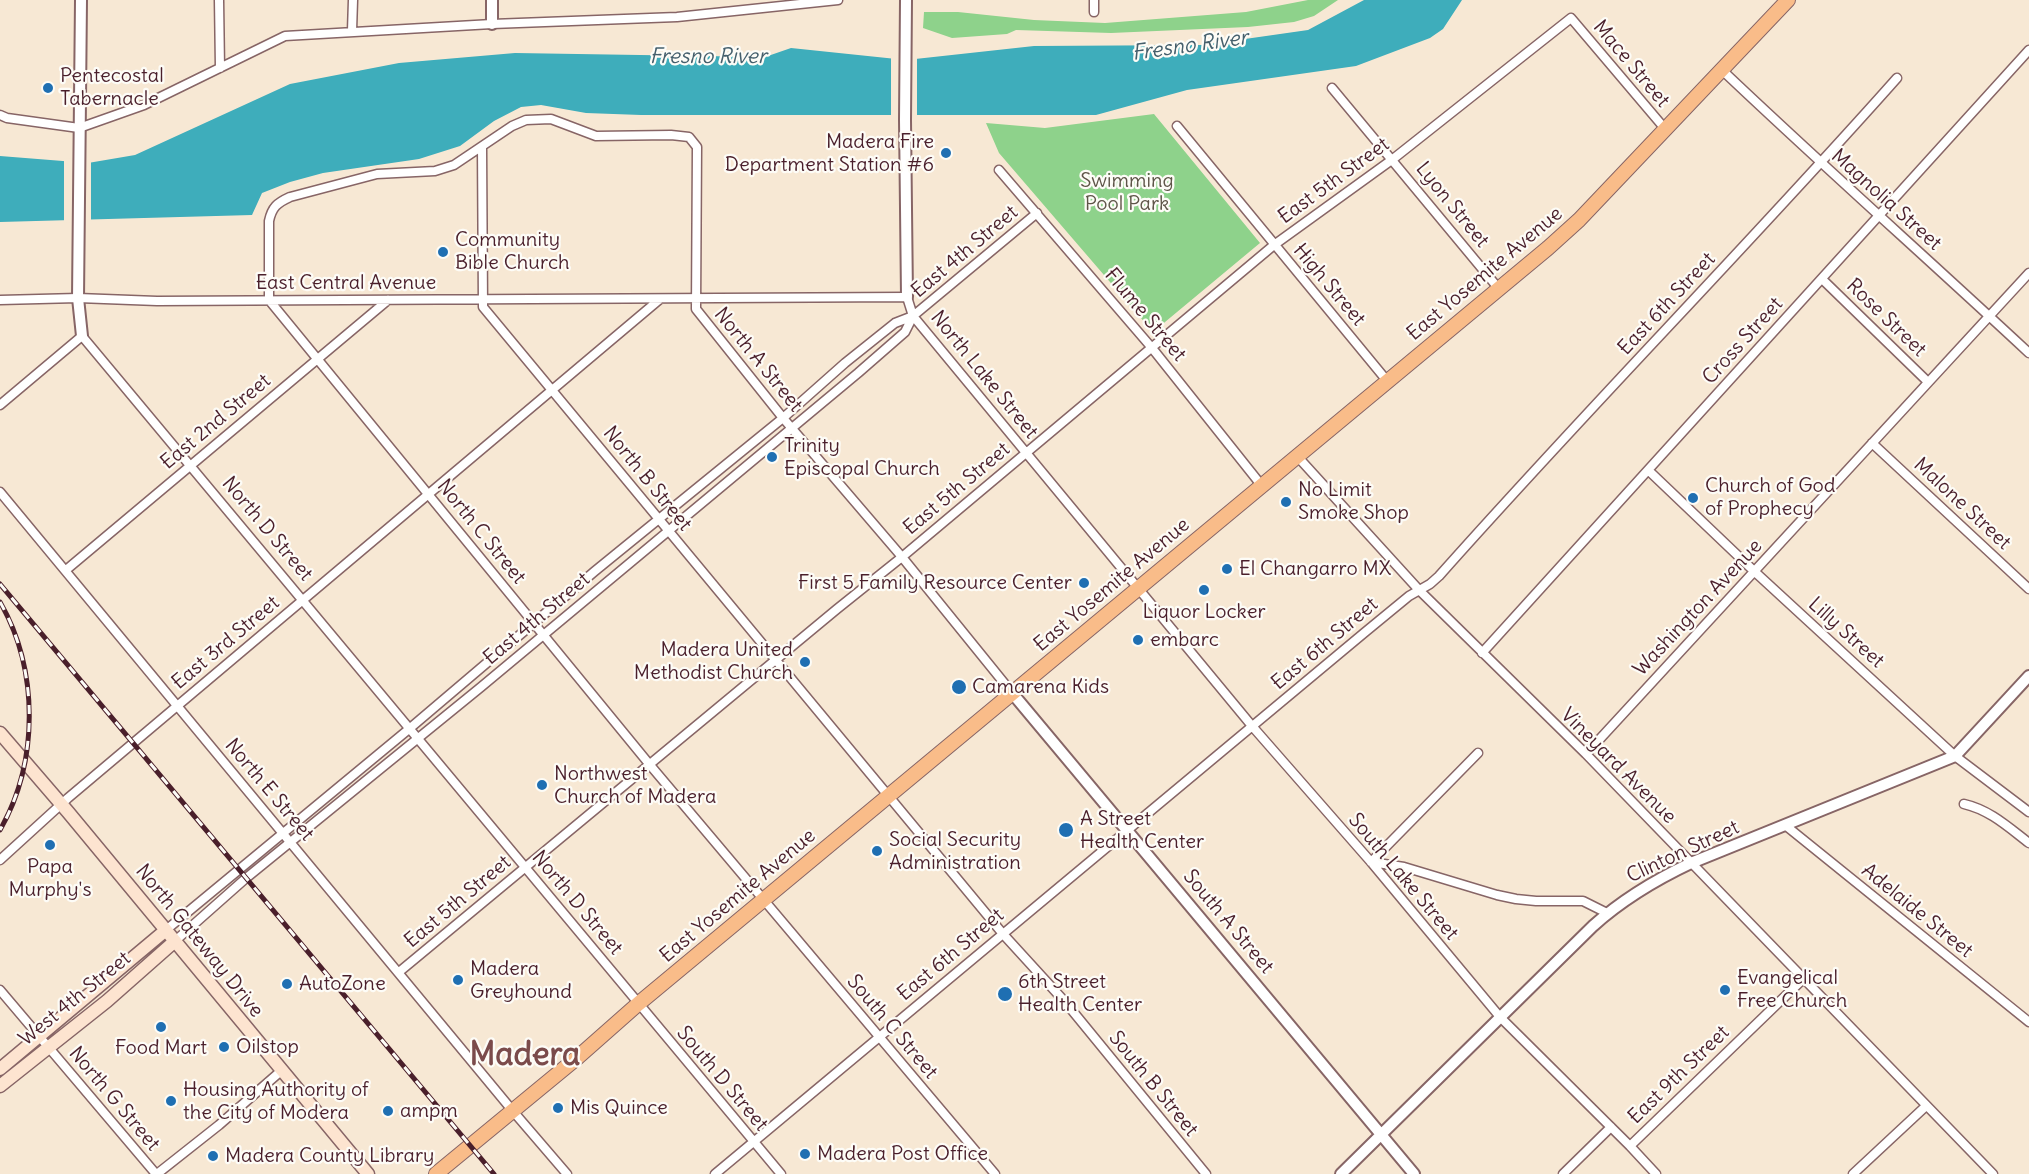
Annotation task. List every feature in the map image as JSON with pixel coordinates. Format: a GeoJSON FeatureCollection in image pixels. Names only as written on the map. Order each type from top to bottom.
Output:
{"type":"FeatureCollection","features":[{"type":"Feature","properties":{"kind":"main road","name":"East Yosemite Avenue"},"geometry":{"type":"LineString","coordinates":[[436,1174],[1388,382],[1579,220],[1788,0]]}},
{"type":"Feature","properties":{"kind":"main road","name":"North Gateway Drive"},"geometry":{"type":"LineString","coordinates":[[0,733],[368,1174]]}},
{"type":"Feature","properties":{"kind":"main road","name":"West 4th Street"},"geometry":{"type":"LineString","coordinates":[[0,1086],[44,1041],[166,930]]}},
{"type":"Feature","properties":{"kind":"main road","name":"West 4th Street"},"geometry":{"type":"LineString","coordinates":[[0,1069],[107,1001],[175,941]]}},
{"type":"Feature","properties":{"kind":"street"},"geometry":{"type":"LineString","coordinates":[[0,405],[82,336],[78,298],[81,0]]}},
{"type":"Feature","properties":{"kind":"street"},"geometry":{"type":"LineString","coordinates":[[219,0],[220,68]]}},
{"type":"Feature","properties":{"kind":"street"},"geometry":{"type":"LineString","coordinates":[[352,32],[353,0]]}},
{"type":"Feature","properties":{"kind":"street"},"geometry":{"type":"LineString","coordinates":[[492,0],[492,24]]}},
{"type":"Feature","properties":{"kind":"street"},"geometry":{"type":"LineString","coordinates":[[0,116],[79,128],[144,105],[285,36],[492,24],[677,17],[838,0]]}},
{"type":"Feature","properties":{"kind":"street","name":"North Lake Street"},"geometry":{"type":"LineString","coordinates":[[906,0],[907,297],[913,316],[1137,589]]}},
{"type":"Feature","properties":{"kind":"street"},"geometry":{"type":"LineString","coordinates":[[1094,0],[1094,12]]}},
{"type":"Feature","properties":{"kind":"street","name":"Mace Street"},"geometry":{"type":"LineString","coordinates":[[1571,18],[1666,130]]}},
{"type":"Feature","properties":{"kind":"street","name":"East 5th Street"},"geometry":{"type":"LineString","coordinates":[[399,972],[902,557],[1274,245],[1393,159],[1571,18]]}},
{"type":"Feature","properties":{"kind":"street","name":"Cross Street"},"geometry":{"type":"LineString","coordinates":[[1482,653],[2029,50]]}},
{"type":"Feature","properties":{"kind":"street","name":"Magnolia Street"},"geometry":{"type":"LineString","coordinates":[[1722,70],[1821,164],[1880,215],[2029,353]]}},
{"type":"Feature","properties":{"kind":"street","name":"East 6th Street"},"geometry":{"type":"LineString","coordinates":[[715,1174],[1409,596],[1439,576],[1526,477],[1821,164],[1897,78]]}},
{"type":"Feature","properties":{"kind":"street","name":"Lyon Street"},"geometry":{"type":"LineString","coordinates":[[1332,88],[1499,289]]}},
{"type":"Feature","properties":{"kind":"street","name":"North A Street"},"geometry":{"type":"LineString","coordinates":[[482,147],[512,126],[526,120],[538,119],[551,119],[596,136],[671,135],[689,137],[697,147],[696,309],[783,418],[902,557],[1013,694]]}},
{"type":"Feature","properties":{"kind":"street","name":"High Street"},"geometry":{"type":"LineString","coordinates":[[1177,126],[1388,382]]}},
{"type":"Feature","properties":{"kind":"street"},"geometry":{"type":"LineString","coordinates":[[269,300],[269,221],[276,203],[290,197],[377,174],[412,174],[435,171],[454,165],[482,147]]}},
{"type":"Feature","properties":{"kind":"street"},"geometry":{"type":"LineString","coordinates":[[482,147],[482,299]]}},
{"type":"Feature","properties":{"kind":"street","name":"Flume Street"},"geometry":{"type":"LineString","coordinates":[[999,170],[1152,348],[1262,486]]}},
{"type":"Feature","properties":{"kind":"street","name":"East 4th Street"},"geometry":{"type":"LineString","coordinates":[[166,930],[783,418],[845,363],[895,323],[913,316],[1037,213]]}},
{"type":"Feature","properties":{"kind":"street","name":"Washington Avenue"},"geometry":{"type":"LineString","coordinates":[[1586,754],[2029,273]]}},
{"type":"Feature","properties":{"kind":"street","name":"Rose Street"},"geometry":{"type":"LineString","coordinates":[[1822,279],[1928,382]]}},
{"type":"Feature","properties":{"kind":"street","name":"East Central Avenue"},"geometry":{"type":"LineString","coordinates":[[0,300],[907,297]]}},
{"type":"Feature","properties":{"kind":"street","name":"North B Street"},"geometry":{"type":"LineString","coordinates":[[482,299],[483,307],[888,796]]}},
{"type":"Feature","properties":{"kind":"street","name":"East 3rd Street"},"geometry":{"type":"LineString","coordinates":[[0,860],[61,804],[660,299]]}},
{"type":"Feature","properties":{"kind":"street","name":"North C Street"},"geometry":{"type":"LineString","coordinates":[[269,300],[542,635],[764,900]]}},
{"type":"Feature","properties":{"kind":"street","name":"East 2nd Street"},"geometry":{"type":"LineString","coordinates":[[66,570],[388,300]]}},
{"type":"Feature","properties":{"kind":"street","name":"East 4th Street"},"geometry":{"type":"LineString","coordinates":[[175,941],[245,879],[418,739],[792,428],[905,332],[913,316]]}},
{"type":"Feature","properties":{"kind":"street","name":"North D Street"},"geometry":{"type":"LineString","coordinates":[[82,336],[638,1004]]}},
{"type":"Feature","properties":{"kind":"street","name":"Malone Street"},"geometry":{"type":"LineString","coordinates":[[1872,443],[2029,589]]}},
{"type":"Feature","properties":{"kind":"street","name":"Vineyard Avenue"},"geometry":{"type":"LineString","coordinates":[[1297,456],[1419,590],[1586,754],[1993,1174]]}},
{"type":"Feature","properties":{"kind":"street","name":"Lilly Street"},"geometry":{"type":"LineString","coordinates":[[1648,470],[1955,756],[2029,812]]}},
{"type":"Feature","properties":{"kind":"street","name":"North E Street"},"geometry":{"type":"LineString","coordinates":[[0,492],[567,1174]]}},
{"type":"Feature","properties":{"kind":"street","name":"South Lake Street"},"geometry":{"type":"LineString","coordinates":[[1137,589],[1252,726],[1371,862],[1500,1017],[1656,1174]]}},
{"type":"Feature","properties":{"kind":"street","name":"Clinton Street"},"geometry":{"type":"LineString","coordinates":[[1341,1174],[1607,913],[1647,885],[1691,864],[1955,756],[2029,676]]}},
{"type":"Feature","properties":{"kind":"street","name":"South A Street"},"geometry":{"type":"LineString","coordinates":[[1013,694],[1414,1174]]}},
{"type":"Feature","properties":{"kind":"street"},"geometry":{"type":"LineString","coordinates":[[1371,862],[1478,753]]}},
{"type":"Feature","properties":{"kind":"street","name":"South B Street"},"geometry":{"type":"LineString","coordinates":[[888,796],[1003,934],[1066,1003],[1206,1174]]}},
{"type":"Feature","properties":{"kind":"street"},"geometry":{"type":"LineString","coordinates":[[1964,804],[1992,814],[2029,843]]}},
{"type":"Feature","properties":{"kind":"street","name":"Adelaide Street"},"geometry":{"type":"LineString","coordinates":[[1785,825],[2029,1022]]}},
{"type":"Feature","properties":{"kind":"street"},"geometry":{"type":"LineString","coordinates":[[1371,862],[1404,867],[1516,899],[1583,901],[1607,913]]}},
{"type":"Feature","properties":{"kind":"street","name":"South C Street"},"geometry":{"type":"LineString","coordinates":[[764,900],[996,1174]]}},
{"type":"Feature","properties":{"kind":"street","name":"East 9th Street"},"geometry":{"type":"LineString","coordinates":[[1630,1146],[1803,979]]}},
{"type":"Feature","properties":{"kind":"street","name":"North G Street"},"geometry":{"type":"LineString","coordinates":[[0,990],[157,1174]]}},
{"type":"Feature","properties":{"kind":"street","name":"South D Street"},"geometry":{"type":"LineString","coordinates":[[638,1004],[781,1174]]}},
{"type":"Feature","properties":{"kind":"street"},"geometry":{"type":"LineString","coordinates":[[157,1174],[219,1125],[281,1071]]}},
{"type":"Feature","properties":{"kind":"street"},"geometry":{"type":"LineString","coordinates":[[1853,1174],[1926,1106]]}},
{"type":"Feature","properties":{"kind":"street","name":"East 9th Street"},"geometry":{"type":"LineString","coordinates":[[1563,1174],[1611,1127]]}},
{"type":"Feature","properties":{"kind":"green space"},"geometry":{"type":"Polygon","coordinates":[[[1308,0],[1338,0],[1314,16],[1294,22],[1248,27],[1111,33],[1016,30],[1007,34],[952,38],[923,28],[924,12],[958,12],[1034,20],[1105,23],[1246,12],[1308,0]]]}},
{"type":"Feature","properties":{"kind":"green space","name":"Swimming Pool Park"},"geometry":{"type":"Polygon","coordinates":[[[1154,114],[1260,243],[1153,332],[999,153],[986,123],[1045,128],[1154,114]]]}},
{"type":"Feature","properties":{"kind":"water","name":"Fresno River"},"geometry":{"type":"Polygon","coordinates":[[[1364,0],[1462,0],[1443,29],[1430,38],[1356,66],[1187,90],[1096,115],[641,115],[586,113],[541,105],[521,107],[494,121],[460,146],[419,159],[323,173],[290,182],[262,193],[252,215],[0,222],[0,156],[88,163],[135,155],[290,84],[399,63],[515,53],[765,57],[791,48],[906,60],[1034,46],[1203,45],[1308,30],[1364,0]]]}},
{"type":"Feature","properties":{"kind":"pier"},"geometry":{"type":"Polygon","coordinates":[[[891,55],[917,56],[917,119],[891,119],[891,55]]]}},
{"type":"Feature","properties":{"kind":"pier"},"geometry":{"type":"Polygon","coordinates":[[[64,158],[91,159],[91,222],[64,223],[64,158]]]}},
{"type":"Feature","properties":{"kind":"railway"},"geometry":{"type":"LineString","coordinates":[[0,584],[494,1174]]}},
{"type":"Feature","properties":{"kind":"railway"},"geometry":{"type":"LineString","coordinates":[[0,602],[13,629],[22,657],[29,716],[22,775],[13,803],[0,830]]}},
{"type":"Feature","properties":{"kind":"place","name":"Pentecostal Tabernacle"},"geometry":{"type":"Point","coordinates":[48,88]}},
{"type":"Feature","properties":{"kind":"place","name":"Madera Fire Department Station #6"},"geometry":{"type":"Point","coordinates":[946,153]}},
{"type":"Feature","properties":{"kind":"place","name":"Community Bible Church"},"geometry":{"type":"Point","coordinates":[443,252]}},
{"type":"Feature","properties":{"kind":"place","name":"Trinity Episcopal Church"},"geometry":{"type":"Point","coordinates":[772,457]}},
{"type":"Feature","properties":{"kind":"place","name":"Church of God of Prophecy"},"geometry":{"type":"Point","coordinates":[1693,498]}},
{"type":"Feature","properties":{"kind":"place","name":"No Limit Smoke Shop"},"geometry":{"type":"Point","coordinates":[1286,502]}},
{"type":"Feature","properties":{"kind":"place","name":"El Changarro MX"},"geometry":{"type":"Point","coordinates":[1227,569]}},
{"type":"Feature","properties":{"kind":"place","name":"First 5 Family Resource Center"},"geometry":{"type":"Point","coordinates":[1084,583]}},
{"type":"Feature","properties":{"kind":"place","name":"Liquor Locker"},"geometry":{"type":"Point","coordinates":[1204,590]}},
{"type":"Feature","properties":{"kind":"place","name":"embarc"},"geometry":{"type":"Point","coordinates":[1138,640]}},
{"type":"Feature","properties":{"kind":"place","name":"Madera United Methodist Church"},"geometry":{"type":"Point","coordinates":[805,662]}},
{"type":"Feature","properties":{"kind":"place","name":"Camarena Kids"},"geometry":{"type":"Point","coordinates":[959,687]}},
{"type":"Feature","properties":{"kind":"place","name":"Northwest Church of Madera"},"geometry":{"type":"Point","coordinates":[542,785]}},
{"type":"Feature","properties":{"kind":"place","name":"A Street Health Center"},"geometry":{"type":"Point","coordinates":[1066,830]}},
{"type":"Feature","properties":{"kind":"place","name":"Papa Murphy's"},"geometry":{"type":"Point","coordinates":[50,845]}},
{"type":"Feature","properties":{"kind":"place","name":"Social Security Administration"},"geometry":{"type":"Point","coordinates":[877,851]}},
{"type":"Feature","properties":{"kind":"place","name":"Madera Greyhound"},"geometry":{"type":"Point","coordinates":[458,980]}},
{"type":"Feature","properties":{"kind":"place","name":"AutoZone"},"geometry":{"type":"Point","coordinates":[287,984]}},
{"type":"Feature","properties":{"kind":"place","name":"Evangelical Free Church"},"geometry":{"type":"Point","coordinates":[1725,990]}},
{"type":"Feature","properties":{"kind":"place","name":"6th Street Health Center"},"geometry":{"type":"Point","coordinates":[1005,994]}},
{"type":"Feature","properties":{"kind":"place","name":"Food Mart"},"geometry":{"type":"Point","coordinates":[161,1027]}},
{"type":"Feature","properties":{"kind":"place","name":"Oilstop"},"geometry":{"type":"Point","coordinates":[224,1047]}},
{"type":"Feature","properties":{"kind":"place","name":"Housing Authority of the City of Modera"},"geometry":{"type":"Point","coordinates":[171,1101]}},
{"type":"Feature","properties":{"kind":"place","name":"Mis Quince"},"geometry":{"type":"Point","coordinates":[558,1108]}},
{"type":"Feature","properties":{"kind":"place","name":"ampm"},"geometry":{"type":"Point","coordinates":[388,1111]}},
{"type":"Feature","properties":{"kind":"place","name":"Madera Post Office"},"geometry":{"type":"Point","coordinates":[805,1154]}},
{"type":"Feature","properties":{"kind":"place","name":"Madera County Library"},"geometry":{"type":"Point","coordinates":[213,1156]}},
{"type":"Feature","properties":{"kind":"district","name":"Madera"},"geometry":{"type":"Point","coordinates":[525,1056]}}]}
